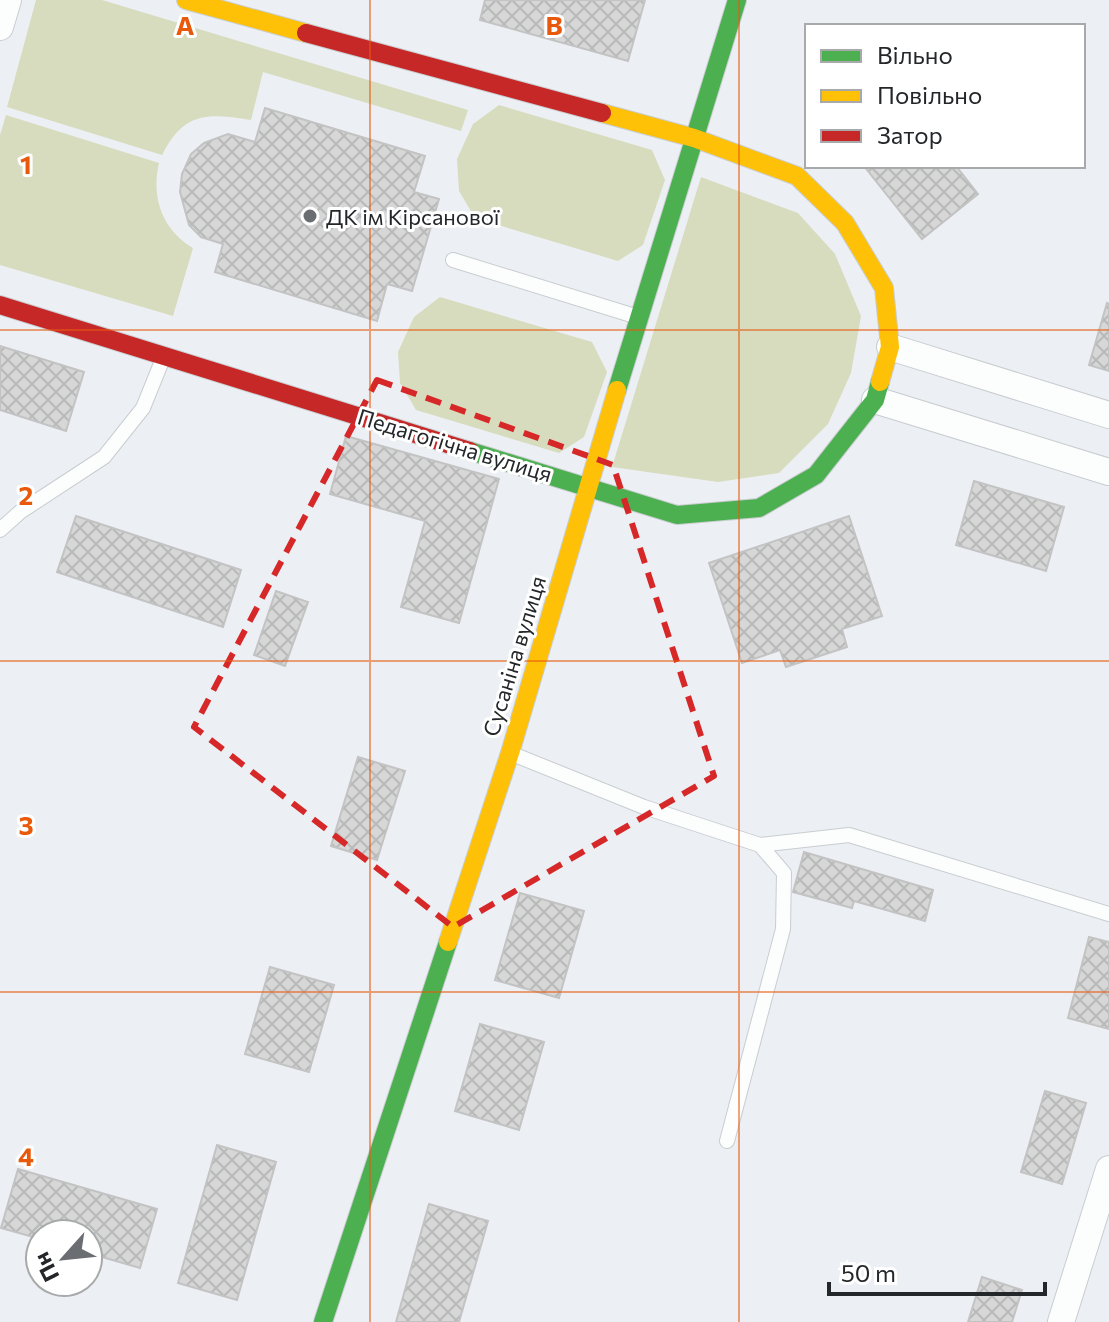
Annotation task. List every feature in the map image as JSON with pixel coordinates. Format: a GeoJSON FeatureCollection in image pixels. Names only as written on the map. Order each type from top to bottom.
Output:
{"type":"FeatureCollection","features":[{"type":"Feature","properties":{"kind":"street"},"geometry":{"type":"LineString","coordinates":[[0,27],[8,0]]}},
{"type":"Feature","properties":{"kind":"street","name":"Педагогічна вулиця"},"geometry":{"type":"LineString","coordinates":[[0,305],[677,515],[759,508],[816,475],[875,400],[890,347],[884,288],[845,223],[797,176],[694,138],[186,0]]}},
{"type":"Feature","properties":{"kind":"street","name":"Сусаніна вулиця"},"geometry":{"type":"LineString","coordinates":[[323,1322],[510,753],[737,0]]}},
{"type":"Feature","properties":{"kind":"street"},"geometry":{"type":"LineString","coordinates":[[890,347],[1109,415]]}},
{"type":"Feature","properties":{"kind":"street"},"geometry":{"type":"LineString","coordinates":[[875,400],[1109,472]]}},
{"type":"Feature","properties":{"kind":"street"},"geometry":{"type":"LineString","coordinates":[[1061,1322],[1109,1169]]}},
{"type":"Feature","properties":{"kind":"lane"},"geometry":{"type":"LineString","coordinates":[[453,260],[639,317]]}},
{"type":"Feature","properties":{"kind":"lane"},"geometry":{"type":"LineString","coordinates":[[0,530],[20,512],[104,457],[143,408],[164,356]]}},
{"type":"Feature","properties":{"kind":"lane"},"geometry":{"type":"LineString","coordinates":[[510,753],[644,807],[760,845],[849,835],[1109,914]]}},
{"type":"Feature","properties":{"kind":"lane"},"geometry":{"type":"LineString","coordinates":[[727,1141],[783,929],[784,873],[760,845]]}},
{"type":"Feature","properties":{"kind":"highlighted area"},"geometry":{"type":"Polygon","coordinates":[[[377,380],[613,465],[714,776],[453,927],[194,727],[377,380]]]}},
{"type":"Feature","properties":{"kind":"green space"},"geometry":{"type":"Polygon","coordinates":[[[36,0],[102,0],[468,110],[461,131],[263,72],[251,120],[222,116],[199,118],[179,130],[162,155],[7,107],[36,0]]]}},
{"type":"Feature","properties":{"kind":"green space"},"geometry":{"type":"Polygon","coordinates":[[[499,105],[652,150],[665,180],[643,245],[618,261],[475,218],[459,191],[457,159],[473,124],[499,105]]]}},
{"type":"Feature","properties":{"kind":"green space"},"geometry":{"type":"Polygon","coordinates":[[[6,115],[159,163],[157,188],[161,212],[173,232],[193,248],[173,316],[0,265],[0,135],[6,115]]]}},
{"type":"Feature","properties":{"kind":"green space"},"geometry":{"type":"Polygon","coordinates":[[[701,177],[798,213],[835,254],[861,316],[851,373],[828,424],[779,473],[718,482],[612,467],[701,177]]]}},
{"type":"Feature","properties":{"kind":"green space"},"geometry":{"type":"Polygon","coordinates":[[[440,297],[592,342],[607,372],[584,437],[559,453],[416,410],[400,383],[398,352],[414,317],[440,297]]]}},
{"type":"Feature","properties":{"kind":"building"},"geometry":{"type":"Polygon","coordinates":[[[485,0],[645,0],[628,61],[480,20],[485,0]]]}},
{"type":"Feature","properties":{"kind":"building","name":"ДК ім Кірсанової"},"geometry":{"type":"Polygon","coordinates":[[[265,108],[425,156],[414,192],[439,199],[412,291],[387,284],[377,321],[215,272],[223,244],[201,237],[189,225],[180,192],[182,174],[191,154],[204,143],[228,134],[255,142],[265,108]]]}},
{"type":"Feature","properties":{"kind":"building"},"geometry":{"type":"Polygon","coordinates":[[[866,168],[958,168],[978,194],[922,239],[866,168]]]}},
{"type":"Feature","properties":{"kind":"building"},"geometry":{"type":"Polygon","coordinates":[[[1109,304],[1109,371],[1089,365],[1109,304]]]}},
{"type":"Feature","properties":{"kind":"building"},"geometry":{"type":"Polygon","coordinates":[[[0,346],[84,372],[66,431],[0,410],[0,346]]]}},
{"type":"Feature","properties":{"kind":"building"},"geometry":{"type":"Polygon","coordinates":[[[346,436],[499,479],[459,623],[401,607],[425,521],[330,494],[346,436]]]}},
{"type":"Feature","properties":{"kind":"building"},"geometry":{"type":"Polygon","coordinates":[[[974,481],[1064,507],[1046,571],[956,545],[974,481]]]}},
{"type":"Feature","properties":{"kind":"building"},"geometry":{"type":"Polygon","coordinates":[[[76,516],[241,570],[223,627],[57,572],[76,516]]]}},
{"type":"Feature","properties":{"kind":"building"},"geometry":{"type":"Polygon","coordinates":[[[849,516],[882,616],[842,629],[847,647],[786,667],[780,650],[742,663],[709,563],[849,516]]]}},
{"type":"Feature","properties":{"kind":"building"},"geometry":{"type":"Polygon","coordinates":[[[276,591],[308,602],[285,666],[254,655],[276,591]]]}},
{"type":"Feature","properties":{"kind":"building"},"geometry":{"type":"Polygon","coordinates":[[[358,757],[405,771],[377,860],[331,846],[358,757]]]}},
{"type":"Feature","properties":{"kind":"building"},"geometry":{"type":"Polygon","coordinates":[[[804,852],[933,890],[925,921],[854,901],[852,908],[793,892],[804,852]]]}},
{"type":"Feature","properties":{"kind":"building"},"geometry":{"type":"Polygon","coordinates":[[[520,893],[584,911],[559,998],[495,980],[520,893]]]}},
{"type":"Feature","properties":{"kind":"building"},"geometry":{"type":"Polygon","coordinates":[[[1089,937],[1109,942],[1109,1029],[1068,1018],[1089,937]]]}},
{"type":"Feature","properties":{"kind":"building"},"geometry":{"type":"Polygon","coordinates":[[[270,967],[334,985],[309,1072],[245,1054],[270,967]]]}},
{"type":"Feature","properties":{"kind":"building"},"geometry":{"type":"Polygon","coordinates":[[[480,1024],[544,1042],[519,1130],[455,1111],[480,1024]]]}},
{"type":"Feature","properties":{"kind":"building"},"geometry":{"type":"Polygon","coordinates":[[[1045,1091],[1086,1103],[1062,1184],[1021,1172],[1045,1091]]]}},
{"type":"Feature","properties":{"kind":"building"},"geometry":{"type":"Polygon","coordinates":[[[217,1145],[276,1162],[237,1300],[178,1283],[217,1145]]]}},
{"type":"Feature","properties":{"kind":"building"},"geometry":{"type":"Polygon","coordinates":[[[18,1169],[157,1209],[140,1268],[104,1258],[104,1218],[24,1218],[24,1234],[1,1228],[18,1169]]]}},
{"type":"Feature","properties":{"kind":"building"},"geometry":{"type":"Polygon","coordinates":[[[429,1204],[488,1221],[459,1322],[396,1322],[429,1204]]]}},
{"type":"Feature","properties":{"kind":"building"},"geometry":{"type":"Polygon","coordinates":[[[982,1277],[1022,1290],[1012,1322],[968,1322],[982,1277]]]}},
{"type":"Feature","properties":{"kind":"traffic: fast"},"geometry":{"type":"LineString","coordinates":[[617,390],[737,0]]}},
{"type":"Feature","properties":{"kind":"traffic: fast"},"geometry":{"type":"LineString","coordinates":[[470,451],[677,515],[759,508],[816,475],[875,400],[880,382]]}},
{"type":"Feature","properties":{"kind":"traffic: fast"},"geometry":{"type":"LineString","coordinates":[[323,1322],[448,942]]}},
{"type":"Feature","properties":{"kind":"traffic: slow"},"geometry":{"type":"LineString","coordinates":[[186,0],[306,33]]}},
{"type":"Feature","properties":{"kind":"traffic: slow"},"geometry":{"type":"LineString","coordinates":[[602,113],[694,138],[797,176],[845,223],[884,288],[890,347],[880,382]]}},
{"type":"Feature","properties":{"kind":"traffic: slow"},"geometry":{"type":"LineString","coordinates":[[448,942],[510,753],[617,390]]}},
{"type":"Feature","properties":{"kind":"traffic: jam"},"geometry":{"type":"LineString","coordinates":[[306,33],[602,113]]}},
{"type":"Feature","properties":{"kind":"traffic: jam"},"geometry":{"type":"LineString","coordinates":[[0,305],[470,451]]}},
{"type":"Feature","properties":{"kind":"place","name":"ДК ім Кірсанової"},"geometry":{"type":"Point","coordinates":[310,216]}}]}
